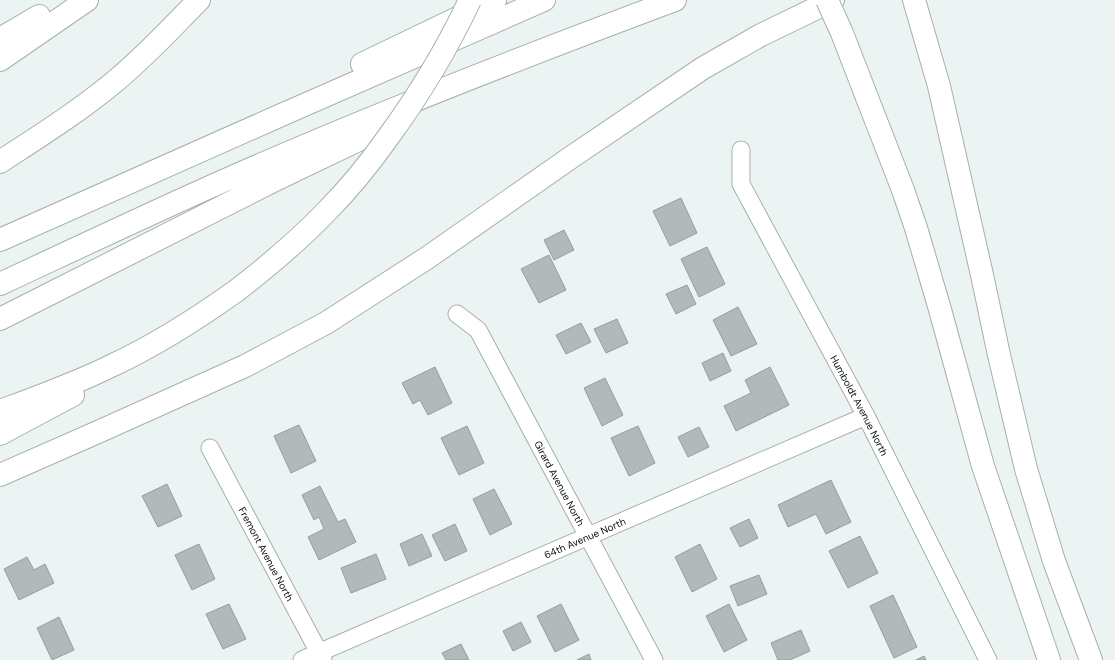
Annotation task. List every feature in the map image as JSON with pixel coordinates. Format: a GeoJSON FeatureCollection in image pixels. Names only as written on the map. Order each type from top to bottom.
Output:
{"type":"FeatureCollection","features":[{"type":"Feature","properties":{"kind":"highway"},"geometry":{"type":"LineString","coordinates":[[0,39],[66,0]]}},
{"type":"Feature","properties":{"kind":"highway"},"geometry":{"type":"LineString","coordinates":[[0,60],[87,0]]}},
{"type":"Feature","properties":{"kind":"highway"},"geometry":{"type":"LineString","coordinates":[[0,162],[62,121],[113,83],[154,46],[199,0]]}},
{"type":"Feature","properties":{"kind":"highway"},"geometry":{"type":"LineString","coordinates":[[0,434],[77,394],[121,369],[156,346],[236,291],[271,264],[307,231],[345,192],[363,170],[418,94],[450,39],[470,0]]}},
{"type":"Feature","properties":{"kind":"highway"},"geometry":{"type":"LineString","coordinates":[[8,237],[494,0]]}},
{"type":"Feature","properties":{"kind":"highway"},"geometry":{"type":"LineString","coordinates":[[8,237],[544,0]]}},
{"type":"Feature","properties":{"kind":"highway"},"geometry":{"type":"LineString","coordinates":[[0,284],[221,182],[364,121],[556,44],[675,0]]}},
{"type":"Feature","properties":{"kind":"highway"},"geometry":{"type":"LineString","coordinates":[[827,0],[848,46],[916,228],[983,466],[1049,660]]}},
{"type":"Feature","properties":{"kind":"highway"},"geometry":{"type":"LineString","coordinates":[[0,475],[244,366],[326,322],[427,258],[573,156],[703,68],[761,35],[833,0]]}},
{"type":"Feature","properties":{"kind":"highway"},"geometry":{"type":"LineString","coordinates":[[914,0],[939,86],[982,276],[998,355],[1026,469],[1054,560],[1091,660]]}},
{"type":"Feature","properties":{"kind":"highway"},"geometry":{"type":"LineString","coordinates":[[0,319],[281,177],[436,103],[603,27]]}},
{"type":"Feature","properties":{"kind":"highway"},"geometry":{"type":"LineString","coordinates":[[0,411],[114,365],[191,322]]}},
{"type":"Feature","properties":{"kind":"street","name":"Humboldt Avenue North"},"geometry":{"type":"LineString","coordinates":[[741,150],[741,184],[866,416],[988,660]]}},
{"type":"Feature","properties":{"kind":"street","name":"Girard Avenue North"},"geometry":{"type":"LineString","coordinates":[[457,314],[478,330],[654,660]]}},
{"type":"Feature","properties":{"kind":"street","name":"64th Avenue North"},"geometry":{"type":"LineString","coordinates":[[302,660],[321,656],[588,536],[866,416]]}},
{"type":"Feature","properties":{"kind":"street","name":"Fremont Avenue North"},"geometry":{"type":"LineString","coordinates":[[210,448],[321,656]]}},
{"type":"Feature","properties":{"kind":"building"},"geometry":{"type":"Polygon","coordinates":[[[681,198],[697,233],[670,246],[653,211],[681,198]]]}},
{"type":"Feature","properties":{"kind":"building"},"geometry":{"type":"Polygon","coordinates":[[[564,230],[574,250],[554,260],[544,240],[564,230]]]}},
{"type":"Feature","properties":{"kind":"building"},"geometry":{"type":"Polygon","coordinates":[[[707,247],[725,284],[699,297],[681,259],[707,247]]]}},
{"type":"Feature","properties":{"kind":"building"},"geometry":{"type":"Polygon","coordinates":[[[549,255],[566,290],[539,303],[521,269],[549,255]]]}},
{"type":"Feature","properties":{"kind":"building"},"geometry":{"type":"Polygon","coordinates":[[[687,285],[696,304],[676,314],[666,294],[687,285]]]}},
{"type":"Feature","properties":{"kind":"building"},"geometry":{"type":"Polygon","coordinates":[[[738,307],[757,344],[731,356],[713,320],[738,307]]]}},
{"type":"Feature","properties":{"kind":"building"},"geometry":{"type":"Polygon","coordinates":[[[617,319],[628,343],[606,353],[594,329],[617,319]]]}},
{"type":"Feature","properties":{"kind":"building"},"geometry":{"type":"Polygon","coordinates":[[[581,323],[591,342],[566,354],[556,335],[581,323]]]}},
{"type":"Feature","properties":{"kind":"building"},"geometry":{"type":"Polygon","coordinates":[[[723,353],[731,371],[710,381],[702,363],[723,353]]]}},
{"type":"Feature","properties":{"kind":"building"},"geometry":{"type":"Polygon","coordinates":[[[435,367],[452,403],[428,415],[420,400],[413,404],[402,383],[435,367]]]}},
{"type":"Feature","properties":{"kind":"building"},"geometry":{"type":"Polygon","coordinates":[[[770,367],[789,405],[736,431],[724,406],[751,393],[745,380],[770,367]]]}},
{"type":"Feature","properties":{"kind":"building"},"geometry":{"type":"Polygon","coordinates":[[[605,378],[623,415],[602,426],[584,388],[605,378]]]}},
{"type":"Feature","properties":{"kind":"building"},"geometry":{"type":"Polygon","coordinates":[[[299,425],[316,461],[291,473],[274,436],[299,425]]]}},
{"type":"Feature","properties":{"kind":"building"},"geometry":{"type":"Polygon","coordinates":[[[467,426],[484,463],[459,475],[441,438],[467,426]]]}},
{"type":"Feature","properties":{"kind":"building"},"geometry":{"type":"Polygon","coordinates":[[[638,426],[655,463],[629,476],[611,438],[638,426]]]}},
{"type":"Feature","properties":{"kind":"building"},"geometry":{"type":"Polygon","coordinates":[[[699,427],[709,447],[688,457],[678,437],[699,427]]]}},
{"type":"Feature","properties":{"kind":"building"},"geometry":{"type":"Polygon","coordinates":[[[831,480],[851,522],[826,534],[816,514],[788,527],[778,505],[831,480]]]}},
{"type":"Feature","properties":{"kind":"building"},"geometry":{"type":"Polygon","coordinates":[[[167,484],[182,516],[158,527],[142,496],[167,484]]]}},
{"type":"Feature","properties":{"kind":"building"},"geometry":{"type":"Polygon","coordinates":[[[320,486],[338,522],[345,519],[356,542],[319,560],[308,537],[324,529],[319,517],[314,520],[302,495],[320,486]]]}},
{"type":"Feature","properties":{"kind":"building"},"geometry":{"type":"Polygon","coordinates":[[[494,489],[512,524],[490,535],[473,499],[494,489]]]}},
{"type":"Feature","properties":{"kind":"building"},"geometry":{"type":"Polygon","coordinates":[[[749,519],[758,538],[740,547],[730,528],[749,519]]]}},
{"type":"Feature","properties":{"kind":"building"},"geometry":{"type":"Polygon","coordinates":[[[455,524],[467,551],[445,561],[432,535],[455,524]]]}},
{"type":"Feature","properties":{"kind":"building"},"geometry":{"type":"Polygon","coordinates":[[[422,534],[432,556],[409,566],[400,544],[422,534]]]}},
{"type":"Feature","properties":{"kind":"building"},"geometry":{"type":"Polygon","coordinates":[[[860,536],[878,573],[848,588],[829,551],[860,536]]]}},
{"type":"Feature","properties":{"kind":"building"},"geometry":{"type":"Polygon","coordinates":[[[199,544],[215,579],[192,590],[175,555],[199,544]]]}},
{"type":"Feature","properties":{"kind":"building"},"geometry":{"type":"Polygon","coordinates":[[[700,544],[717,579],[692,592],[675,557],[700,544]]]}},
{"type":"Feature","properties":{"kind":"building"},"geometry":{"type":"Polygon","coordinates":[[[376,554],[386,579],[351,593],[341,568],[376,554]]]}},
{"type":"Feature","properties":{"kind":"building"},"geometry":{"type":"Polygon","coordinates":[[[27,557],[34,570],[45,564],[54,583],[19,600],[4,569],[27,557]]]}},
{"type":"Feature","properties":{"kind":"building"},"geometry":{"type":"Polygon","coordinates":[[[759,575],[767,594],[738,606],[730,586],[759,575]]]}},
{"type":"Feature","properties":{"kind":"building"},"geometry":{"type":"Polygon","coordinates":[[[893,595],[917,647],[894,658],[870,606],[893,595]]]}},
{"type":"Feature","properties":{"kind":"building"},"geometry":{"type":"Polygon","coordinates":[[[229,604],[246,639],[223,649],[206,614],[229,604]]]}},
{"type":"Feature","properties":{"kind":"building"},"geometry":{"type":"Polygon","coordinates":[[[561,604],[579,640],[555,652],[537,616],[561,604]]]}},
{"type":"Feature","properties":{"kind":"building"},"geometry":{"type":"Polygon","coordinates":[[[729,604],[747,640],[724,652],[706,616],[729,604]]]}},
{"type":"Feature","properties":{"kind":"building"},"geometry":{"type":"Polygon","coordinates":[[[59,617],[74,650],[52,660],[37,628],[59,617]]]}},
{"type":"Feature","properties":{"kind":"building"},"geometry":{"type":"Polygon","coordinates":[[[521,622],[531,642],[513,651],[503,631],[521,622]]]}},
{"type":"Feature","properties":{"kind":"building"},"geometry":{"type":"Polygon","coordinates":[[[801,630],[810,651],[790,660],[778,660],[771,643],[801,630]]]}},
{"type":"Feature","properties":{"kind":"building"},"geometry":{"type":"Polygon","coordinates":[[[461,644],[469,660],[446,660],[442,653],[461,644]]]}},
{"type":"Feature","properties":{"kind":"building"},"geometry":{"type":"Polygon","coordinates":[[[589,654],[591,660],[577,660],[589,654]]]}},
{"type":"Feature","properties":{"kind":"building"},"geometry":{"type":"Polygon","coordinates":[[[924,656],[926,660],[916,660],[924,656]]]}}]}
